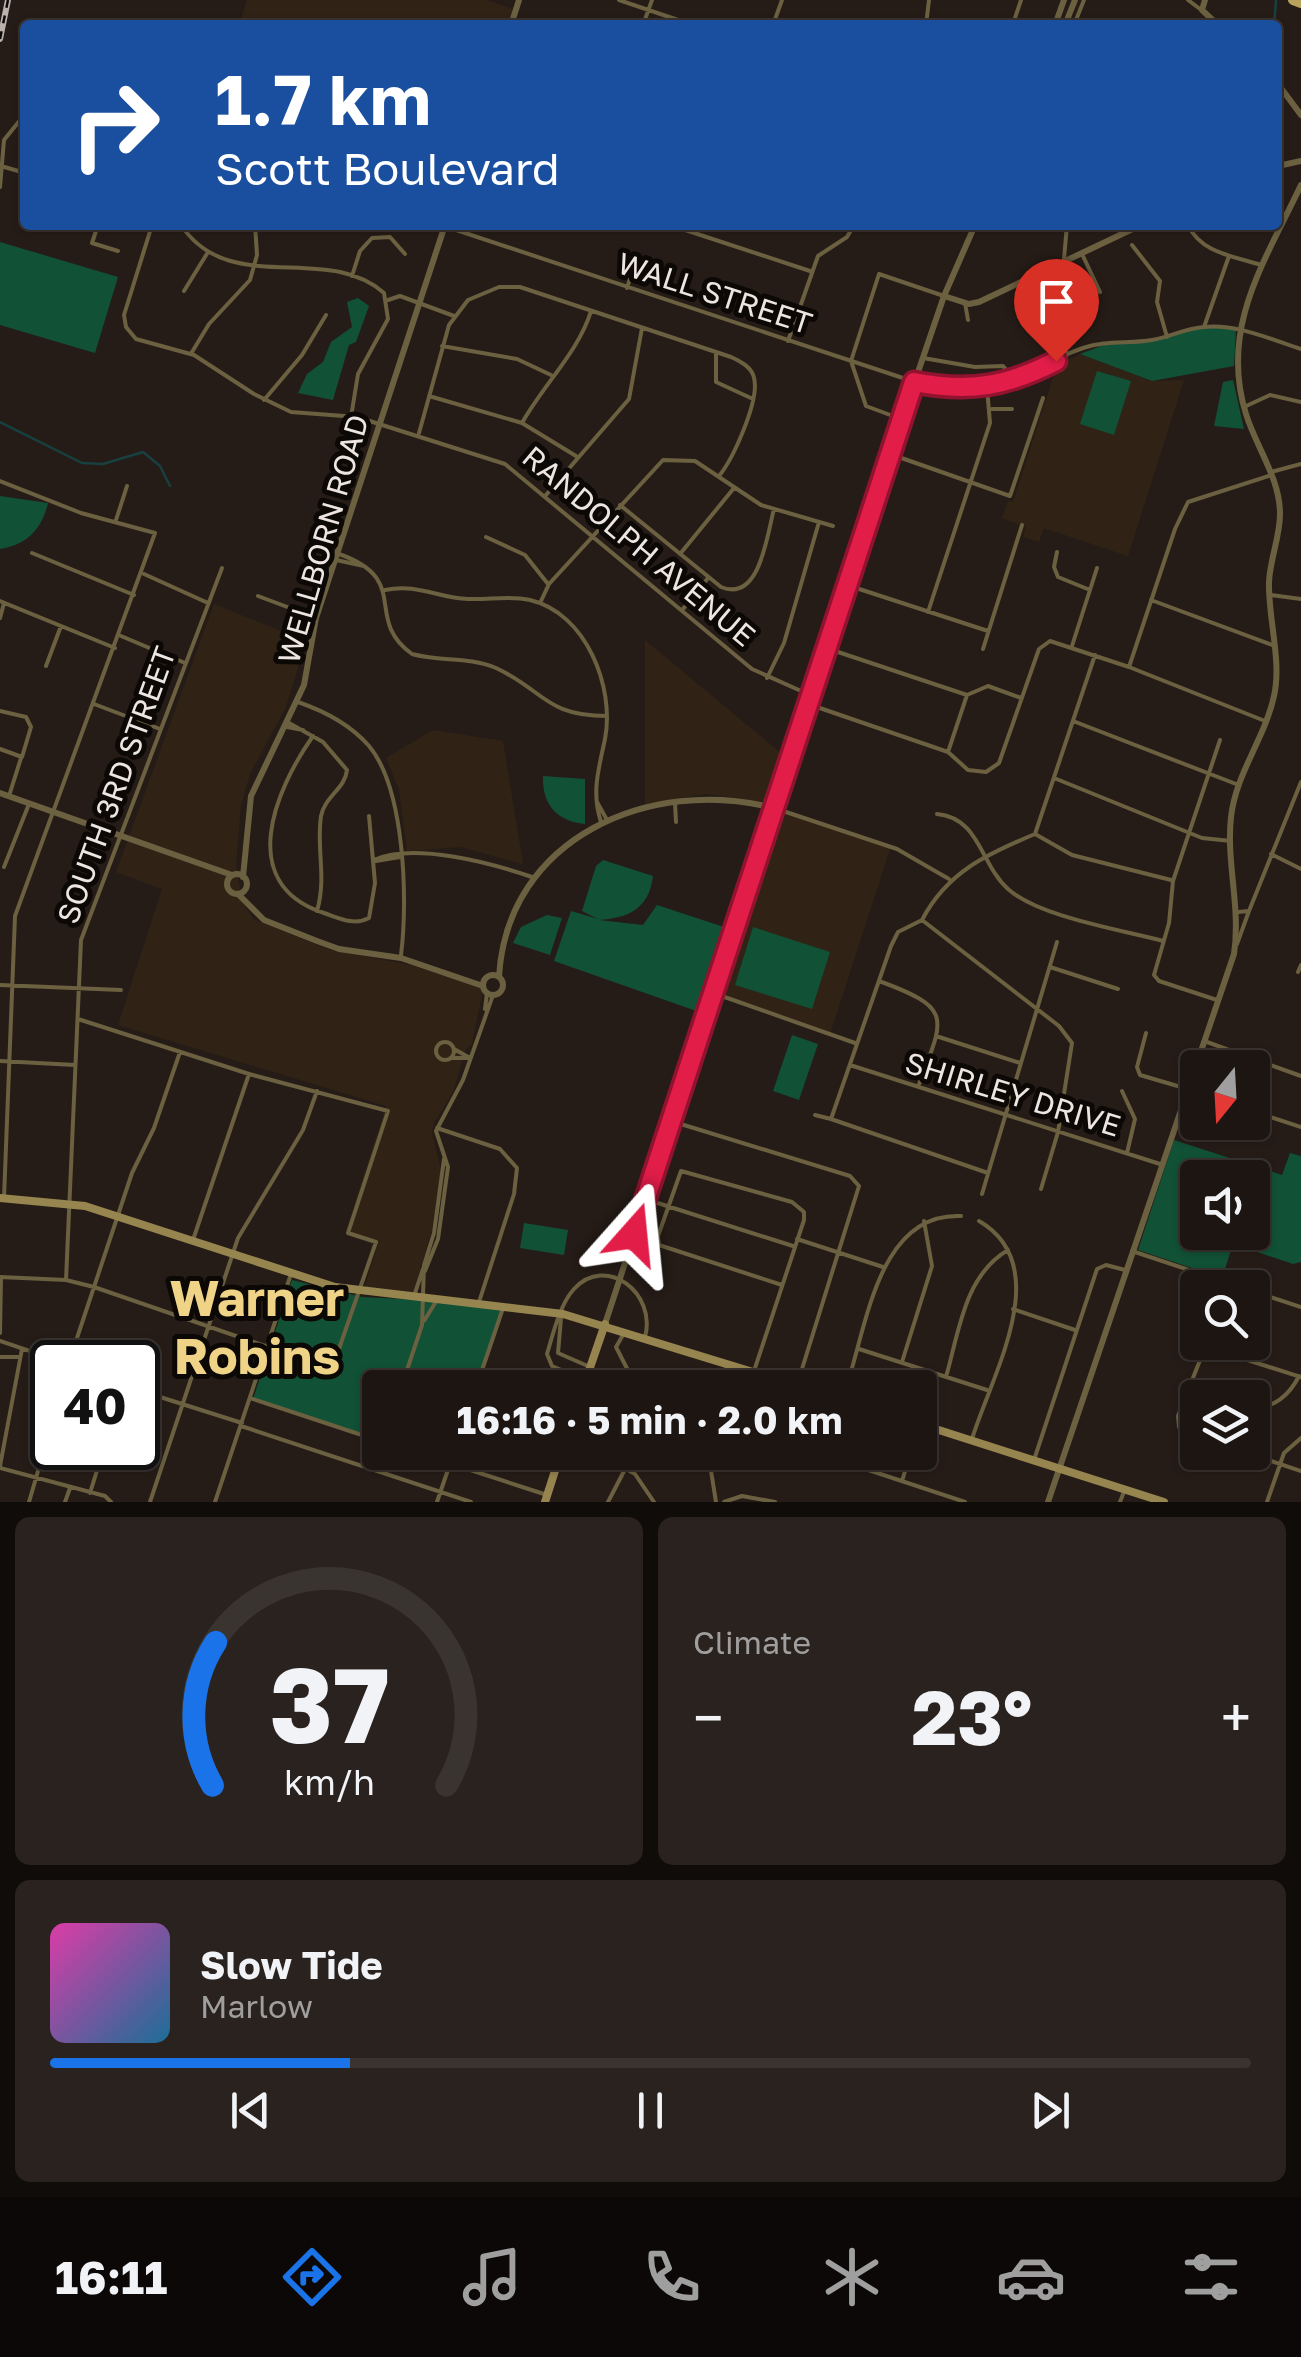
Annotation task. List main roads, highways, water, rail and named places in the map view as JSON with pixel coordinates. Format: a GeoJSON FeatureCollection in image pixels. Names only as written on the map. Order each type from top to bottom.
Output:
{"type":"FeatureCollection","features":[{"type":"Feature","properties":{"kind":"main road"},"geometry":{"type":"LineString","coordinates":[[1293,0],[1301,3]]}},
{"type":"Feature","properties":{"kind":"main road"},"geometry":{"type":"LineString","coordinates":[[2,1198],[70,1203],[232,1256],[360,1292],[505,1304],[604,1324],[751,1370]]}},
{"type":"Feature","properties":{"kind":"main road"},"geometry":{"type":"LineString","coordinates":[[589,1370],[604,1324]]}},
{"type":"Feature","properties":{"kind":"main road"},"geometry":{"type":"LineString","coordinates":[[937,1430],[1164,1502]]}},
{"type":"Feature","properties":{"kind":"main road"},"geometry":{"type":"LineString","coordinates":[[546,1499],[555,1470]]}},
{"type":"Feature","properties":{"kind":"waterway"},"geometry":{"type":"LineString","coordinates":[[1274,20],[1276,1]]}},
{"type":"Feature","properties":{"kind":"waterway"},"geometry":{"type":"LineString","coordinates":[[0,422],[82,463],[103,464],[143,452],[160,466],[170,486]]}},
{"type":"Feature","properties":{"kind":"railway"},"geometry":{"type":"LineString","coordinates":[[0,39],[8,0]]}},
{"type":"Feature","properties":{"kind":"district","name":"Warner Robins"},"geometry":{"type":"Point","coordinates":[257,1326]}}]}
